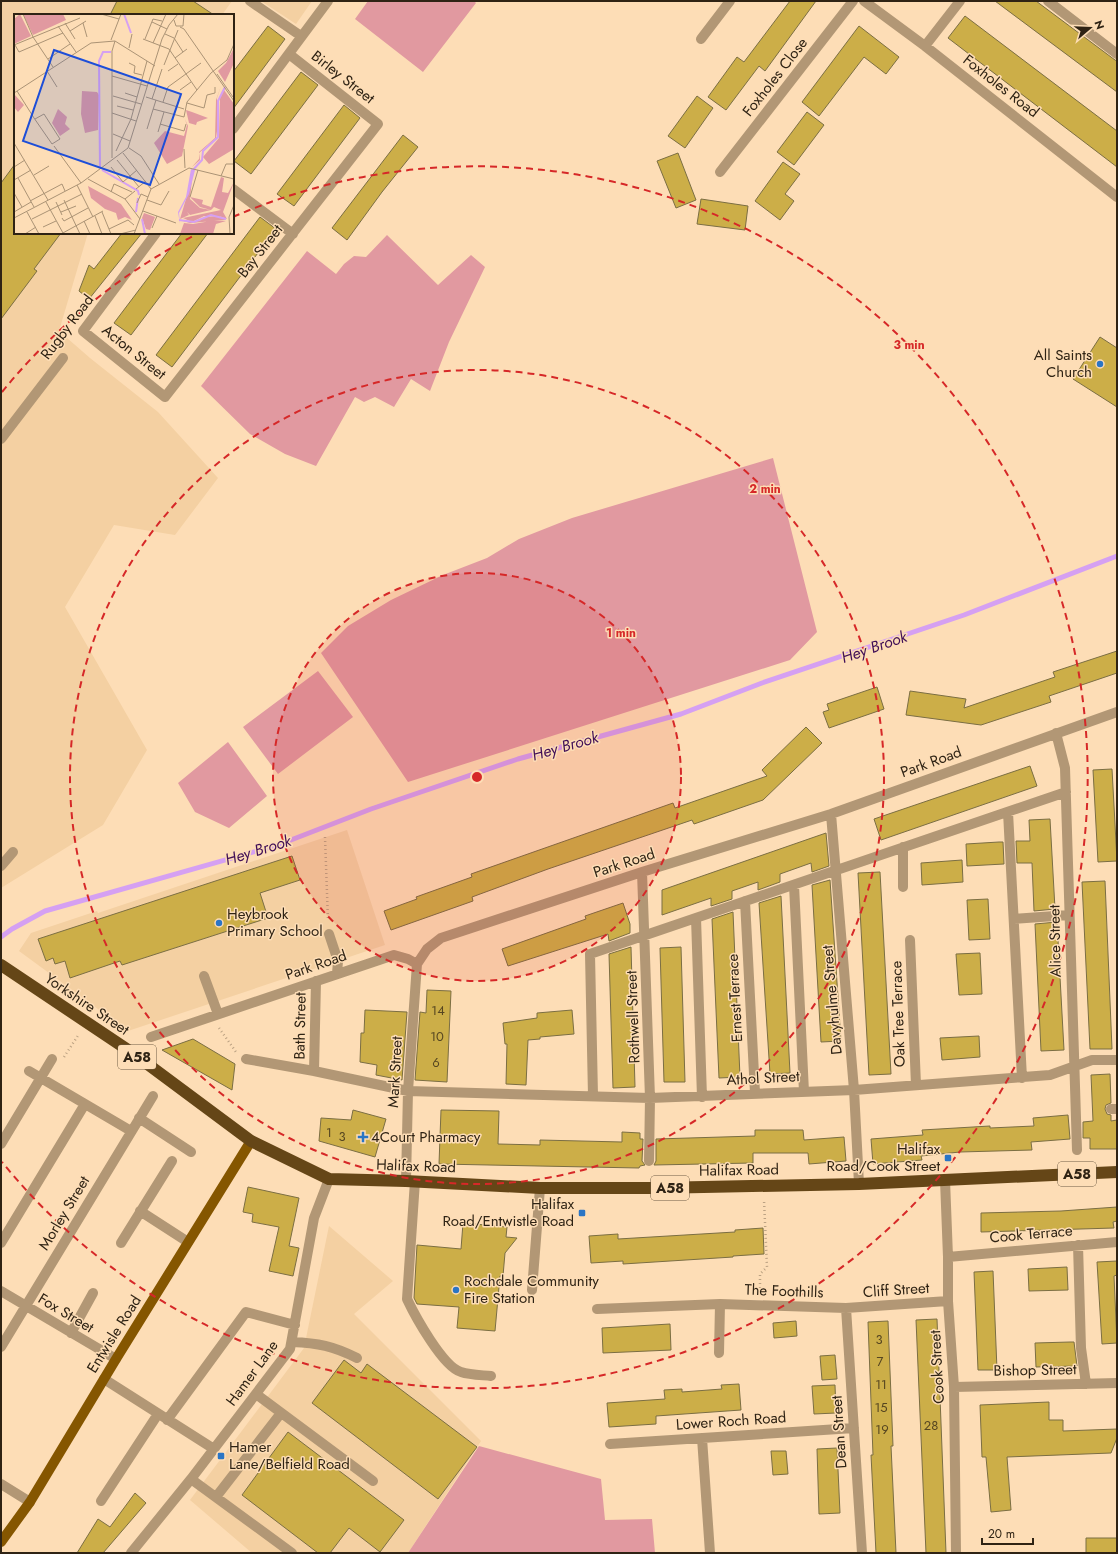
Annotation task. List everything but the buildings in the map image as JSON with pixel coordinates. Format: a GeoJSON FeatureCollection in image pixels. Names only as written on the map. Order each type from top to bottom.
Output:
{"type":"FeatureCollection","features":[{"type":"Feature","properties":{"kind":"highway","name":"Yorkshire Street"},"geometry":{"type":"LineString","coordinates":[[1,965],[134,1054],[251,1141]]}},
{"type":"Feature","properties":{"kind":"highway","name":"Halifax Road"},"geometry":{"type":"LineString","coordinates":[[251,1141],[329,1179],[411,1181],[540,1188],[859,1184],[1117,1172]]}},
{"type":"Feature","properties":{"kind":"main road","name":"Entwisle Road"},"geometry":{"type":"LineString","coordinates":[[1,1542],[30,1502],[116,1359],[251,1141]]}},
{"type":"Feature","properties":{"kind":"street"},"geometry":{"type":"LineString","coordinates":[[250,1],[302,36]]}},
{"type":"Feature","properties":{"kind":"street"},"geometry":{"type":"LineString","coordinates":[[234,128],[328,1]]}},
{"type":"Feature","properties":{"kind":"street"},"geometry":{"type":"LineString","coordinates":[[701,39],[730,1]]}},
{"type":"Feature","properties":{"kind":"street","name":"Foxholes Close"},"geometry":{"type":"LineString","coordinates":[[720,172],[853,1]]}},
{"type":"Feature","properties":{"kind":"street","name":"Foxholes Road"},"geometry":{"type":"LineString","coordinates":[[864,1],[925,46],[1117,197]]}},
{"type":"Feature","properties":{"kind":"street"},"geometry":{"type":"LineString","coordinates":[[925,46],[960,1]]}},
{"type":"Feature","properties":{"kind":"street"},"geometry":{"type":"LineString","coordinates":[[1048,1],[1117,54]]}},
{"type":"Feature","properties":{"kind":"street","name":"Birley Street"},"geometry":{"type":"LineString","coordinates":[[289,54],[378,124]]}},
{"type":"Feature","properties":{"kind":"street","name":"Bay Street"},"geometry":{"type":"LineString","coordinates":[[165,397],[378,124]]}},
{"type":"Feature","properties":{"kind":"street"},"geometry":{"type":"LineString","coordinates":[[234,190],[293,234]]}},
{"type":"Feature","properties":{"kind":"street","name":"Rugby Road"},"geometry":{"type":"LineString","coordinates":[[83,330],[155,234]]}},
{"type":"Feature","properties":{"kind":"street","name":"Acton Street"},"geometry":{"type":"LineString","coordinates":[[83,330],[165,397]]}},
{"type":"Feature","properties":{"kind":"street","name":"Rugby Road"},"geometry":{"type":"LineString","coordinates":[[1,439],[63,358]]}},
{"type":"Feature","properties":{"kind":"street","name":"Park Road"},"geometry":{"type":"LineString","coordinates":[[151,1037],[394,955],[408,959],[417,964],[427,949],[441,938],[642,872],[831,814],[1117,712]]}},
{"type":"Feature","properties":{"kind":"street","name":"Alice Street"},"geometry":{"type":"LineString","coordinates":[[1056,733],[1065,768],[1073,1068],[1077,1150]]}},
{"type":"Feature","properties":{"kind":"street"},"geometry":{"type":"LineString","coordinates":[[593,1096],[590,954],[1066,792]]}},
{"type":"Feature","properties":{"kind":"street"},"geometry":{"type":"LineString","coordinates":[[1008,812],[1022,1078]]}},
{"type":"Feature","properties":{"kind":"street","name":"Davyhulme Street"},"geometry":{"type":"LineString","coordinates":[[831,814],[854,1090],[859,1184]]}},
{"type":"Feature","properties":{"kind":"street"},"geometry":{"type":"LineString","coordinates":[[903,847],[903,887]]}},
{"type":"Feature","properties":{"kind":"street"},"geometry":{"type":"LineString","coordinates":[[1,866],[13,852]]}},
{"type":"Feature","properties":{"kind":"street","name":"Rothwell Street"},"geometry":{"type":"LineString","coordinates":[[642,872],[646,935],[650,1098],[649,1161]]}},
{"type":"Feature","properties":{"kind":"street"},"geometry":{"type":"LineString","coordinates":[[794,885],[804,1092]]}},
{"type":"Feature","properties":{"kind":"street","name":"Ernest Terrace"},"geometry":{"type":"LineString","coordinates":[[745,901],[755,1093]]}},
{"type":"Feature","properties":{"kind":"street"},"geometry":{"type":"LineString","coordinates":[[1014,919],[1069,915]]}},
{"type":"Feature","properties":{"kind":"street"},"geometry":{"type":"LineString","coordinates":[[696,918],[702,1097]]}},
{"type":"Feature","properties":{"kind":"street"},"geometry":{"type":"LineString","coordinates":[[329,934],[338,960],[337,974]]}},
{"type":"Feature","properties":{"kind":"street","name":"Oak Tree Terrace"},"geometry":{"type":"LineString","coordinates":[[910,940],[916,1085]]}},
{"type":"Feature","properties":{"kind":"street","name":"Mark Street"},"geometry":{"type":"LineString","coordinates":[[417,964],[408,1091],[411,1181],[407,1299],[414,1314],[444,1360],[459,1372],[491,1376]]}},
{"type":"Feature","properties":{"kind":"street"},"geometry":{"type":"LineString","coordinates":[[204,976],[215,1015]]}},
{"type":"Feature","properties":{"kind":"street","name":"Bath Street"},"geometry":{"type":"LineString","coordinates":[[314,1071],[316,981]]}},
{"type":"Feature","properties":{"kind":"street"},"geometry":{"type":"LineString","coordinates":[[1,1144],[52,1059]]}},
{"type":"Feature","properties":{"kind":"street","name":"Athol Street"},"geometry":{"type":"LineString","coordinates":[[246,1059],[314,1071],[408,1091],[650,1098],[854,1090],[1050,1076],[1092,1060],[1117,1060]]}},
{"type":"Feature","properties":{"kind":"street"},"geometry":{"type":"LineString","coordinates":[[29,1070],[131,1132]]}},
{"type":"Feature","properties":{"kind":"street","name":"Morley Street"},"geometry":{"type":"LineString","coordinates":[[1,1347],[152,1096]]}},
{"type":"Feature","properties":{"kind":"street"},"geometry":{"type":"LineString","coordinates":[[1,1243],[85,1104]]}},
{"type":"Feature","properties":{"kind":"street"},"geometry":{"type":"LineString","coordinates":[[139,1118],[191,1152]]}},
{"type":"Feature","properties":{"kind":"street"},"geometry":{"type":"LineString","coordinates":[[121,1243],[172,1161]]}},
{"type":"Feature","properties":{"kind":"street","name":"Hamer Lane"},"geometry":{"type":"LineString","coordinates":[[131,1553],[214,1450],[290,1349],[314,1218],[329,1179]]}},
{"type":"Feature","properties":{"kind":"street","name":"Cook Street"},"geometry":{"type":"LineString","coordinates":[[945,1180],[948,1301],[954,1387],[956,1553]]}},
{"type":"Feature","properties":{"kind":"street"},"geometry":{"type":"LineString","coordinates":[[532,1290],[540,1188]]}},
{"type":"Feature","properties":{"kind":"street"},"geometry":{"type":"LineString","coordinates":[[140,1212],[188,1242]]}},
{"type":"Feature","properties":{"kind":"street","name":"Cook Terrace"},"geometry":{"type":"LineString","coordinates":[[948,1257],[1117,1242]]}},
{"type":"Feature","properties":{"kind":"street"},"geometry":{"type":"LineString","coordinates":[[1078,1245],[1082,1348],[1086,1384]]}},
{"type":"Feature","properties":{"kind":"street","name":"Fox Street"},"geometry":{"type":"LineString","coordinates":[[1,1291],[116,1359]]}},
{"type":"Feature","properties":{"kind":"street"},"geometry":{"type":"LineString","coordinates":[[71,1333],[93,1293]]}},
{"type":"Feature","properties":{"kind":"street","name":"Cliff Street"},"geometry":{"type":"LineString","coordinates":[[846,1308],[948,1301]]}},
{"type":"Feature","properties":{"kind":"street"},"geometry":{"type":"LineString","coordinates":[[719,1354],[720,1304]]}},
{"type":"Feature","properties":{"kind":"street","name":"The Foothills"},"geometry":{"type":"LineString","coordinates":[[597,1309],[720,1304],[846,1308]]}},
{"type":"Feature","properties":{"kind":"street","name":"Dean Street"},"geometry":{"type":"LineString","coordinates":[[846,1308],[862,1553]]}},
{"type":"Feature","properties":{"kind":"street"},"geometry":{"type":"LineString","coordinates":[[167,1420],[246,1312],[295,1325]]}},
{"type":"Feature","properties":{"kind":"street"},"geometry":{"type":"LineString","coordinates":[[292,1342],[319,1343],[336,1347],[357,1358]]}},
{"type":"Feature","properties":{"kind":"street"},"geometry":{"type":"LineString","coordinates":[[104,1379],[214,1450]]}},
{"type":"Feature","properties":{"kind":"street","name":"Bishop Street"},"geometry":{"type":"LineString","coordinates":[[954,1387],[1117,1383]]}},
{"type":"Feature","properties":{"kind":"street"},"geometry":{"type":"LineString","coordinates":[[256,1394],[373,1481]]}},
{"type":"Feature","properties":{"kind":"street"},"geometry":{"type":"LineString","coordinates":[[216,1497],[281,1413]]}},
{"type":"Feature","properties":{"kind":"street"},"geometry":{"type":"LineString","coordinates":[[101,1501],[158,1414]]}},
{"type":"Feature","properties":{"kind":"street","name":"Lower Roch Road"},"geometry":{"type":"LineString","coordinates":[[610,1444],[854,1428]]}},
{"type":"Feature","properties":{"kind":"street"},"geometry":{"type":"LineString","coordinates":[[702,1438],[710,1553]]}},
{"type":"Feature","properties":{"kind":"street"},"geometry":{"type":"LineString","coordinates":[[191,1478],[292,1553]]}},
{"type":"Feature","properties":{"kind":"street"},"geometry":{"type":"LineString","coordinates":[[1,1484],[30,1502]]}},
{"type":"Feature","properties":{"kind":"path"},"geometry":{"type":"LineString","coordinates":[[325,837],[329,934]]}},
{"type":"Feature","properties":{"kind":"path"},"geometry":{"type":"LineString","coordinates":[[215,1015],[239,1056],[246,1059]]}},
{"type":"Feature","properties":{"kind":"path"},"geometry":{"type":"LineString","coordinates":[[52,1059],[65,1057],[86,1023]]}},
{"type":"Feature","properties":{"kind":"path"},"geometry":{"type":"LineString","coordinates":[[761,1305],[760,1274],[767,1267],[763,1186]]}},
{"type":"Feature","properties":{"kind":"shaded area"},"geometry":{"type":"Polygon","coordinates":[[[1,1],[232,1],[223,14],[14,14],[14,234],[88,234],[59,331],[90,358],[158,412],[218,478],[175,535],[114,525],[65,607],[147,750],[103,825],[1,888],[1,1]]]}},
{"type":"Feature","properties":{"kind":"shaded area"},"geometry":{"type":"Polygon","coordinates":[[[261,1],[312,1],[296,24],[261,1]]]}},
{"type":"Feature","properties":{"kind":"shaded area"},"geometry":{"type":"Polygon","coordinates":[[[368,1],[474,1],[476,3],[423,72],[355,19],[368,1]]]}},
{"type":"Feature","properties":{"kind":"shaded area"},"geometry":{"type":"Polygon","coordinates":[[[387,235],[438,285],[471,255],[485,267],[449,342],[430,391],[411,379],[394,407],[375,397],[364,402],[355,397],[316,466],[285,454],[250,434],[201,386],[307,251],[336,274],[344,264],[354,256],[366,257],[387,235]]]}},
{"type":"Feature","properties":{"kind":"shaded area"},"geometry":{"type":"Polygon","coordinates":[[[773,458],[817,632],[790,660],[408,782],[321,653],[348,626],[391,600],[443,575],[487,558],[519,539],[572,518],[773,458]]]}},
{"type":"Feature","properties":{"kind":"shaded area"},"geometry":{"type":"Polygon","coordinates":[[[318,671],[353,717],[278,774],[243,727],[318,671]]]}},
{"type":"Feature","properties":{"kind":"shaded area"},"geometry":{"type":"Polygon","coordinates":[[[228,742],[267,796],[229,828],[195,812],[178,783],[228,742]]]}},
{"type":"Feature","properties":{"kind":"shaded area","name":"Heybrook Primary School"},"geometry":{"type":"Polygon","coordinates":[[[347,830],[385,945],[128,1031],[19,951],[31,933],[97,911],[98,913],[347,830]]]}},
{"type":"Feature","properties":{"kind":"shaded area"},"geometry":{"type":"Polygon","coordinates":[[[329,1226],[393,1281],[354,1314],[481,1441],[408,1553],[252,1553],[190,1500],[304,1348],[329,1226]]]}},
{"type":"Feature","properties":{"kind":"shaded area"},"geometry":{"type":"Polygon","coordinates":[[[479,1446],[601,1479],[605,1520],[652,1519],[655,1553],[408,1553],[479,1446]]]}},
{"type":"Feature","properties":{"kind":"waterway","name":"Hey Brook"},"geometry":{"type":"LineString","coordinates":[[1,937],[12,929],[45,911],[278,845],[371,809],[518,759],[681,714],[762,683],[964,615],[1117,556]]}},
{"type":"Feature","properties":{"kind":"place","name":"All Saints Church"},"geometry":{"type":"Point","coordinates":[1100,364]}},
{"type":"Feature","properties":{"kind":"place","name":"Heybrook Primary School"},"geometry":{"type":"Point","coordinates":[219,923]}},
{"type":"Feature","properties":{"kind":"place","name":"4Court Pharmacy"},"geometry":{"type":"Point","coordinates":[363,1137]}},
{"type":"Feature","properties":{"kind":"place","name":"Halifax Road/Cook Street"},"geometry":{"type":"Point","coordinates":[948,1158]}},
{"type":"Feature","properties":{"kind":"place","name":"Halifax Road/Entwistle Road"},"geometry":{"type":"Point","coordinates":[582,1213]}},
{"type":"Feature","properties":{"kind":"place","name":"Rochdale Community Fire Station"},"geometry":{"type":"Point","coordinates":[456,1290]}},
{"type":"Feature","properties":{"kind":"place","name":"Hamer Lane/Belfield Road"},"geometry":{"type":"Point","coordinates":[221,1456]}}]}
